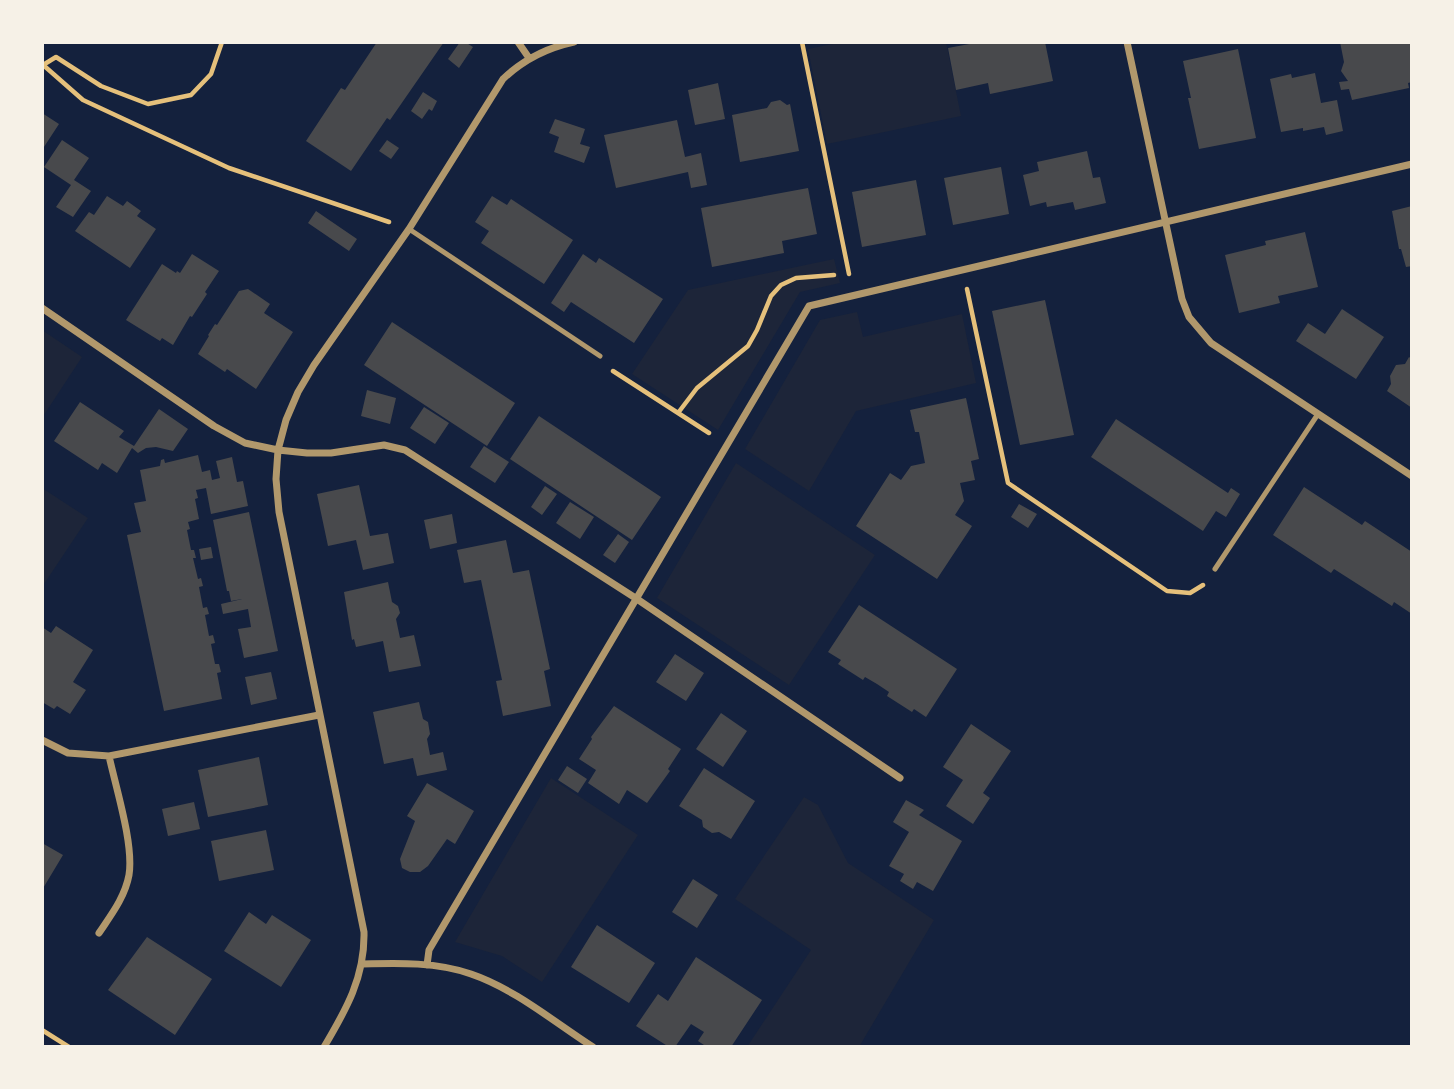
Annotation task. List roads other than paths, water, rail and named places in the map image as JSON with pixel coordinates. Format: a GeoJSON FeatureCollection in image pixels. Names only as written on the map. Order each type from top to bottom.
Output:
{"type":"FeatureCollection","features":[{"type":"Feature","properties":{"kind":"street"},"geometry":{"type":"LineString","coordinates":[[518,42],[529,58]]}},
{"type":"Feature","properties":{"kind":"street"},"geometry":{"type":"LineString","coordinates":[[324,1047],[353,994],[363,964],[364,932],[279,512],[276,479],[278,450],[286,420],[314,365],[409,229],[503,79],[529,58],[545,50],[574,42]]}},
{"type":"Feature","properties":{"kind":"street"},"geometry":{"type":"LineString","coordinates":[[1127,42],[1182,299],[1189,317],[1211,343],[1412,476]]}},
{"type":"Feature","properties":{"kind":"street"},"geometry":{"type":"LineString","coordinates":[[428,965],[429,950],[809,306],[1412,164]]}},
{"type":"Feature","properties":{"kind":"street"},"geometry":{"type":"LineString","coordinates":[[42,308],[214,426],[245,443],[307,453],[331,453],[384,445],[405,450],[637,599],[900,778]]}},
{"type":"Feature","properties":{"kind":"street"},"geometry":{"type":"LineString","coordinates":[[42,740],[68,753],[109,756],[319,715]]}},
{"type":"Feature","properties":{"kind":"street"},"geometry":{"type":"LineString","coordinates":[[99,933],[121,900],[129,874],[128,846],[109,756]]}},
{"type":"Feature","properties":{"kind":"street"},"geometry":{"type":"LineString","coordinates":[[363,964],[428,965],[472,974],[502,987],[593,1047]]}},
{"type":"Feature","properties":{"kind":"lane"},"geometry":{"type":"LineString","coordinates":[[409,229],[600,356]]}},
{"type":"Feature","properties":{"kind":"lane"},"geometry":{"type":"LineString","coordinates":[[1215,569],[1318,414]]}}]}
